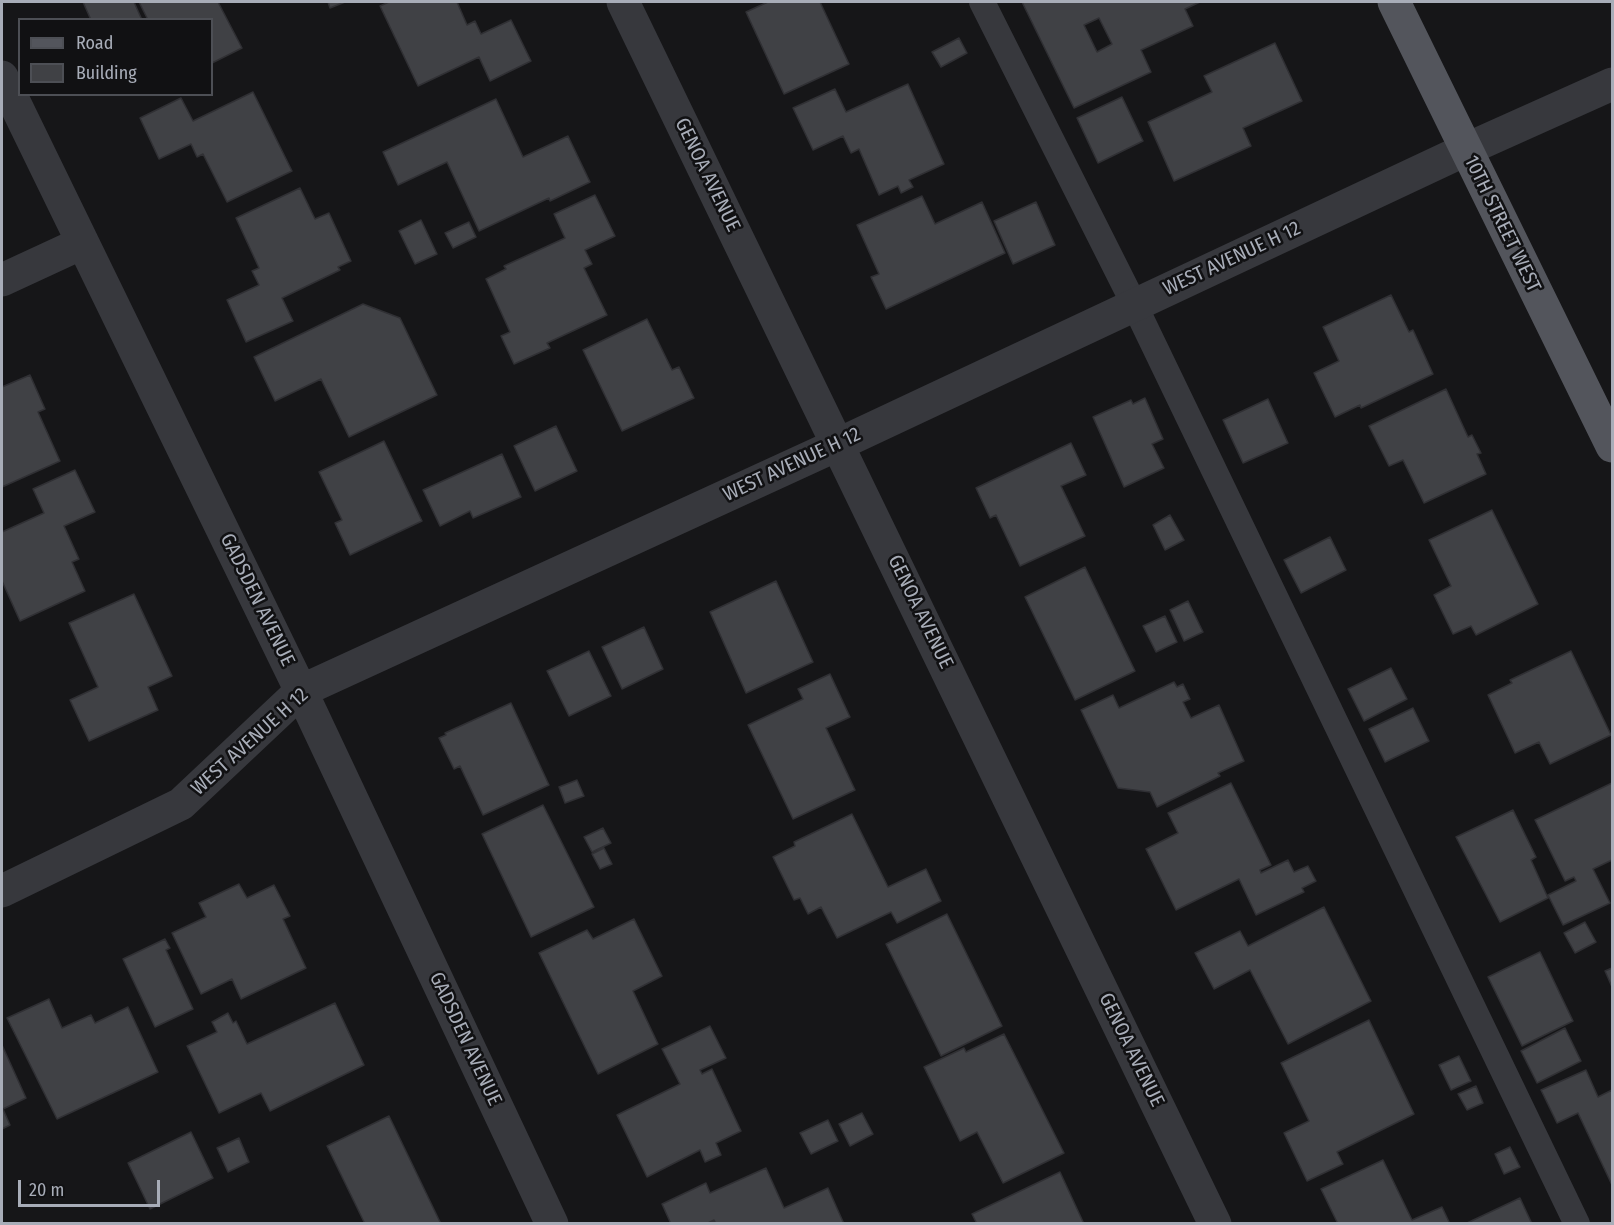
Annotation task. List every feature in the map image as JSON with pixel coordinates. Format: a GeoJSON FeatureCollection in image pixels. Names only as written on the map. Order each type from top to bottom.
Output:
{"type":"FeatureCollection","features":[{"type":"Feature","properties":{"kind":"main road","name":"10TH STREET WEST"},"geometry":{"type":"LineString","coordinates":[[1394,2],[1612,446]]}},
{"type":"Feature","properties":{"kind":"street","name":"GENOA AVENUE"},"geometry":{"type":"LineString","coordinates":[[623,2],[1215,1224]]}},
{"type":"Feature","properties":{"kind":"street","name":"GADSDEN AVENUE"},"geometry":{"type":"LineString","coordinates":[[2,77],[301,691],[552,1224]]}},
{"type":"Feature","properties":{"kind":"street","name":"WEST AVENUE H 12"},"geometry":{"type":"LineString","coordinates":[[2,891],[181,804],[301,691],[839,444],[1134,304],[1612,84]]}},
{"type":"Feature","properties":{"kind":"street"},"geometry":{"type":"LineString","coordinates":[[2,280],[81,243]]}},
{"type":"Feature","properties":{"kind":"lane"},"geometry":{"type":"LineString","coordinates":[[982,2],[1134,304],[1577,1224]]}},
{"type":"Feature","properties":{"kind":"building"},"geometry":{"type":"Polygon","coordinates":[[[83,2],[134,2],[141,18],[90,18],[83,2]]]}},
{"type":"Feature","properties":{"kind":"building"},"geometry":{"type":"Polygon","coordinates":[[[139,2],[218,2],[242,48],[213,62],[213,18],[147,18],[139,2]]]}},
{"type":"Feature","properties":{"kind":"building"},"geometry":{"type":"Polygon","coordinates":[[[328,2],[345,2],[330,8],[328,2]]]}},
{"type":"Feature","properties":{"kind":"building"},"geometry":{"type":"Polygon","coordinates":[[[389,2],[457,2],[467,25],[475,21],[481,34],[511,20],[531,61],[490,81],[479,57],[418,86],[380,6],[389,2]]]}},
{"type":"Feature","properties":{"kind":"building"},"geometry":{"type":"Polygon","coordinates":[[[768,2],[820,2],[849,64],[784,94],[746,12],[768,2]]]}},
{"type":"Feature","properties":{"kind":"building"},"geometry":{"type":"Polygon","coordinates":[[[1022,2],[1200,2],[1185,9],[1193,26],[1141,50],[1151,72],[1074,108],[1022,2]],[[1099,18],[1084,25],[1097,52],[1112,44],[1099,18]]]}},
{"type":"Feature","properties":{"kind":"building"},"geometry":{"type":"Polygon","coordinates":[[[959,38],[967,53],[941,67],[932,52],[959,38]]]}},
{"type":"Feature","properties":{"kind":"building"},"geometry":{"type":"Polygon","coordinates":[[[1275,43],[1302,101],[1243,128],[1251,146],[1174,181],[1148,122],[1212,92],[1204,76],[1275,43]]]}},
{"type":"Feature","properties":{"kind":"building"},"geometry":{"type":"Polygon","coordinates":[[[908,84],[944,164],[909,180],[913,187],[901,193],[898,186],[879,195],[859,149],[851,153],[843,136],[813,150],[793,108],[835,89],[846,112],[908,84]]]}},
{"type":"Feature","properties":{"kind":"building"},"geometry":{"type":"Polygon","coordinates":[[[253,92],[292,171],[227,202],[203,154],[197,157],[191,144],[159,159],[140,118],[181,98],[193,121],[253,92]]]}},
{"type":"Feature","properties":{"kind":"building"},"geometry":{"type":"Polygon","coordinates":[[[1122,97],[1143,141],[1098,163],[1077,118],[1122,97]]]}},
{"type":"Feature","properties":{"kind":"building"},"geometry":{"type":"Polygon","coordinates":[[[496,99],[523,157],[568,136],[590,182],[550,201],[549,198],[479,231],[447,162],[398,185],[383,152],[496,99]]]}},
{"type":"Feature","properties":{"kind":"building"},"geometry":{"type":"Polygon","coordinates":[[[300,188],[315,219],[329,213],[351,261],[338,267],[340,270],[282,298],[293,321],[246,342],[227,300],[259,285],[252,271],[259,268],[236,218],[300,188]]]}},
{"type":"Feature","properties":{"kind":"building"},"geometry":{"type":"Polygon","coordinates":[[[595,195],[615,236],[585,250],[592,264],[584,268],[607,315],[547,343],[550,348],[514,364],[501,336],[510,332],[486,279],[506,269],[504,266],[565,238],[554,214],[595,195]]]}},
{"type":"Feature","properties":{"kind":"building"},"geometry":{"type":"Polygon","coordinates":[[[922,196],[935,224],[982,202],[1005,253],[886,309],[871,277],[879,274],[857,225],[922,196]]]}},
{"type":"Feature","properties":{"kind":"building"},"geometry":{"type":"Polygon","coordinates":[[[1036,202],[1055,245],[1013,264],[994,221],[1036,202]]]}},
{"type":"Feature","properties":{"kind":"building"},"geometry":{"type":"Polygon","coordinates":[[[421,220],[437,254],[415,264],[399,231],[421,220]]]}},
{"type":"Feature","properties":{"kind":"building"},"geometry":{"type":"Polygon","coordinates":[[[469,222],[476,237],[453,248],[445,233],[469,222]]]}},
{"type":"Feature","properties":{"kind":"building"},"geometry":{"type":"Polygon","coordinates":[[[1391,295],[1409,332],[1413,330],[1433,374],[1361,408],[1360,405],[1335,417],[1314,373],[1339,361],[1323,327],[1391,295]]]}},
{"type":"Feature","properties":{"kind":"building"},"geometry":{"type":"Polygon","coordinates":[[[363,304],[400,318],[437,395],[349,437],[321,379],[275,401],[254,357],[363,304]]]}},
{"type":"Feature","properties":{"kind":"building"},"geometry":{"type":"Polygon","coordinates":[[[647,319],[672,370],[679,367],[694,398],[622,431],[583,350],[647,319]]]}},
{"type":"Feature","properties":{"kind":"building"},"geometry":{"type":"Polygon","coordinates":[[[30,375],[45,409],[38,412],[60,461],[2,487],[2,387],[30,375]]]}},
{"type":"Feature","properties":{"kind":"building"},"geometry":{"type":"Polygon","coordinates":[[[1446,389],[1468,437],[1472,435],[1481,453],[1477,454],[1486,474],[1424,503],[1403,460],[1389,466],[1369,426],[1446,389]]]}},
{"type":"Feature","properties":{"kind":"building"},"geometry":{"type":"Polygon","coordinates":[[[1145,398],[1163,439],[1152,444],[1164,468],[1124,487],[1093,417],[1131,400],[1133,404],[1145,398]]]}},
{"type":"Feature","properties":{"kind":"building"},"geometry":{"type":"Polygon","coordinates":[[[1268,399],[1288,443],[1243,463],[1223,420],[1268,399]]]}},
{"type":"Feature","properties":{"kind":"building"},"geometry":{"type":"Polygon","coordinates":[[[556,426],[577,471],[535,491],[514,446],[556,426]]]}},
{"type":"Feature","properties":{"kind":"building"},"geometry":{"type":"Polygon","coordinates":[[[384,441],[422,521],[350,555],[335,523],[342,520],[319,472],[384,441]]]}},
{"type":"Feature","properties":{"kind":"building"},"geometry":{"type":"Polygon","coordinates":[[[1071,443],[1086,475],[1061,486],[1085,536],[1020,566],[996,515],[990,518],[976,488],[1071,443]]]}},
{"type":"Feature","properties":{"kind":"building"},"geometry":{"type":"Polygon","coordinates":[[[502,454],[521,497],[473,518],[470,511],[440,526],[423,490],[502,454]]]}},
{"type":"Feature","properties":{"kind":"building"},"geometry":{"type":"Polygon","coordinates":[[[75,470],[95,512],[64,526],[79,559],[72,562],[85,591],[20,621],[2,581],[2,532],[44,513],[33,489],[75,470]]]}},
{"type":"Feature","properties":{"kind":"building"},"geometry":{"type":"Polygon","coordinates":[[[1492,510],[1538,604],[1476,635],[1471,626],[1453,634],[1434,595],[1451,586],[1429,540],[1492,510]]]}},
{"type":"Feature","properties":{"kind":"building"},"geometry":{"type":"Polygon","coordinates":[[[1170,515],[1184,540],[1165,550],[1153,525],[1170,515]]]}},
{"type":"Feature","properties":{"kind":"building"},"geometry":{"type":"Polygon","coordinates":[[[1330,537],[1346,570],[1301,593],[1284,560],[1330,537]]]}},
{"type":"Feature","properties":{"kind":"building"},"geometry":{"type":"Polygon","coordinates":[[[1085,567],[1135,671],[1075,700],[1025,597],[1085,567]]]}},
{"type":"Feature","properties":{"kind":"building"},"geometry":{"type":"Polygon","coordinates":[[[776,581],[813,662],[746,693],[710,612],[776,581]]]}},
{"type":"Feature","properties":{"kind":"building"},"geometry":{"type":"Polygon","coordinates":[[[134,594],[172,676],[148,687],[158,710],[89,741],[70,700],[98,687],[69,623],[134,594]]]}},
{"type":"Feature","properties":{"kind":"building"},"geometry":{"type":"Polygon","coordinates":[[[1188,601],[1203,632],[1184,641],[1170,610],[1188,601]]]}},
{"type":"Feature","properties":{"kind":"building"},"geometry":{"type":"Polygon","coordinates":[[[1165,616],[1177,642],[1156,652],[1143,626],[1165,616]]]}},
{"type":"Feature","properties":{"kind":"building"},"geometry":{"type":"Polygon","coordinates":[[[644,627],[663,669],[622,689],[602,647],[644,627]]]}},
{"type":"Feature","properties":{"kind":"building"},"geometry":{"type":"Polygon","coordinates":[[[589,651],[611,696],[569,716],[547,671],[589,651]]]}},
{"type":"Feature","properties":{"kind":"building"},"geometry":{"type":"Polygon","coordinates":[[[1571,651],[1611,735],[1550,764],[1539,742],[1515,753],[1488,695],[1512,683],[1510,680],[1571,651]]]}},
{"type":"Feature","properties":{"kind":"building"},"geometry":{"type":"Polygon","coordinates":[[[1391,668],[1407,699],[1364,721],[1348,689],[1391,668]]]}},
{"type":"Feature","properties":{"kind":"building"},"geometry":{"type":"Polygon","coordinates":[[[830,674],[850,717],[826,728],[855,790],[793,819],[748,725],[803,699],[798,689],[830,674]]]}},
{"type":"Feature","properties":{"kind":"building"},"geometry":{"type":"Polygon","coordinates":[[[1174,682],[1177,687],[1183,684],[1190,699],[1183,702],[1191,718],[1219,705],[1244,761],[1218,773],[1220,776],[1157,807],[1150,792],[1118,788],[1081,710],[1113,695],[1119,708],[1174,682]]]}},
{"type":"Feature","properties":{"kind":"building"},"geometry":{"type":"Polygon","coordinates":[[[511,703],[549,785],[483,815],[460,766],[454,769],[439,738],[446,735],[445,733],[511,703]]]}},
{"type":"Feature","properties":{"kind":"building"},"geometry":{"type":"Polygon","coordinates":[[[1413,708],[1429,741],[1385,762],[1369,729],[1413,708]]]}},
{"type":"Feature","properties":{"kind":"building"},"geometry":{"type":"Polygon","coordinates":[[[577,780],[584,796],[565,803],[559,787],[577,780]]]}},
{"type":"Feature","properties":{"kind":"building"},"geometry":{"type":"Polygon","coordinates":[[[1231,783],[1271,865],[1260,870],[1261,873],[1288,860],[1294,872],[1308,866],[1316,881],[1302,888],[1304,892],[1256,915],[1239,879],[1176,910],[1146,849],[1178,833],[1168,813],[1231,783]]]}},
{"type":"Feature","properties":{"kind":"building"},"geometry":{"type":"Polygon","coordinates":[[[1612,783],[1612,860],[1593,869],[1610,903],[1563,925],[1548,895],[1576,881],[1574,877],[1565,881],[1535,820],[1612,783]]]}},
{"type":"Feature","properties":{"kind":"building"},"geometry":{"type":"Polygon","coordinates":[[[543,805],[594,907],[531,937],[482,834],[543,805]]]}},
{"type":"Feature","properties":{"kind":"building"},"geometry":{"type":"Polygon","coordinates":[[[1513,810],[1536,857],[1531,860],[1548,898],[1500,922],[1456,837],[1513,810]]]}},
{"type":"Feature","properties":{"kind":"building"},"geometry":{"type":"Polygon","coordinates":[[[852,814],[888,887],[926,869],[941,901],[897,923],[891,912],[837,938],[821,907],[808,914],[800,898],[794,900],[773,857],[795,846],[794,842],[852,814]]]}},
{"type":"Feature","properties":{"kind":"building"},"geometry":{"type":"Polygon","coordinates":[[[603,828],[611,843],[592,852],[584,837],[603,828]]]}},
{"type":"Feature","properties":{"kind":"building"},"geometry":{"type":"Polygon","coordinates":[[[604,848],[612,864],[600,869],[592,854],[604,848]]]}},
{"type":"Feature","properties":{"kind":"building"},"geometry":{"type":"Polygon","coordinates":[[[239,884],[247,898],[274,885],[290,916],[283,919],[306,968],[241,999],[232,979],[201,994],[172,933],[206,917],[199,903],[239,884]]]}},
{"type":"Feature","properties":{"kind":"building"},"geometry":{"type":"Polygon","coordinates":[[[1324,907],[1371,1001],[1288,1044],[1250,970],[1214,989],[1195,953],[1240,931],[1248,946],[1324,907]]]}},
{"type":"Feature","properties":{"kind":"building"},"geometry":{"type":"Polygon","coordinates":[[[947,914],[1002,1026],[941,1056],[886,944],[947,914]]]}},
{"type":"Feature","properties":{"kind":"building"},"geometry":{"type":"Polygon","coordinates":[[[634,919],[662,976],[633,991],[658,1044],[598,1074],[539,953],[587,930],[593,939],[634,919]]]}},
{"type":"Feature","properties":{"kind":"building"},"geometry":{"type":"Polygon","coordinates":[[[1585,922],[1596,942],[1575,953],[1564,933],[1585,922]]]}},
{"type":"Feature","properties":{"kind":"building"},"geometry":{"type":"Polygon","coordinates":[[[165,939],[170,948],[166,950],[193,1009],[155,1027],[123,959],[165,939]]]}},
{"type":"Feature","properties":{"kind":"building"},"geometry":{"type":"Polygon","coordinates":[[[1540,952],[1573,1021],[1522,1046],[1488,977],[1540,952]]]}},
{"type":"Feature","properties":{"kind":"building"},"geometry":{"type":"Polygon","coordinates":[[[1612,968],[1612,987],[1605,971],[1612,968]]]}},
{"type":"Feature","properties":{"kind":"building"},"geometry":{"type":"Polygon","coordinates":[[[49,999],[62,1028],[91,1015],[95,1023],[128,1007],[158,1072],[57,1119],[7,1018],[49,999]]]}},
{"type":"Feature","properties":{"kind":"building"},"geometry":{"type":"Polygon","coordinates":[[[335,1003],[364,1065],[270,1111],[261,1093],[219,1113],[187,1046],[217,1032],[212,1022],[228,1013],[233,1023],[236,1021],[247,1044],[335,1003]]]}},
{"type":"Feature","properties":{"kind":"building"},"geometry":{"type":"Polygon","coordinates":[[[1369,1020],[1414,1114],[1337,1152],[1343,1164],[1307,1181],[1284,1133],[1309,1121],[1281,1063],[1369,1020]]]}},
{"type":"Feature","properties":{"kind":"building"},"geometry":{"type":"Polygon","coordinates":[[[710,1026],[726,1058],[700,1070],[702,1074],[712,1069],[741,1131],[716,1143],[721,1155],[705,1162],[700,1150],[647,1177],[617,1115],[680,1084],[662,1049],[710,1026]]]}},
{"type":"Feature","properties":{"kind":"building"},"geometry":{"type":"Polygon","coordinates":[[[1565,1028],[1581,1061],[1537,1083],[1521,1051],[1565,1028]]]}},
{"type":"Feature","properties":{"kind":"building"},"geometry":{"type":"Polygon","coordinates":[[[1004,1034],[1064,1153],[1003,1183],[977,1132],[960,1141],[924,1067],[964,1048],[966,1052],[1004,1034]]]}},
{"type":"Feature","properties":{"kind":"building"},"geometry":{"type":"Polygon","coordinates":[[[2,1045],[26,1098],[3,1109],[10,1125],[2,1129],[2,1045]]]}},
{"type":"Feature","properties":{"kind":"building"},"geometry":{"type":"Polygon","coordinates":[[[1459,1056],[1471,1081],[1451,1090],[1439,1065],[1459,1056]]]}},
{"type":"Feature","properties":{"kind":"building"},"geometry":{"type":"Polygon","coordinates":[[[1586,1070],[1598,1097],[1612,1090],[1612,1185],[1578,1113],[1557,1123],[1541,1090],[1586,1070]]]}},
{"type":"Feature","properties":{"kind":"building"},"geometry":{"type":"Polygon","coordinates":[[[1476,1086],[1483,1103],[1467,1110],[1458,1094],[1476,1086]]]}},
{"type":"Feature","properties":{"kind":"building"},"geometry":{"type":"Polygon","coordinates":[[[862,1113],[873,1134],[850,1146],[839,1124],[862,1113]]]}},
{"type":"Feature","properties":{"kind":"building"},"geometry":{"type":"Polygon","coordinates":[[[389,1116],[441,1224],[365,1224],[327,1146],[389,1116]]]}},
{"type":"Feature","properties":{"kind":"building"},"geometry":{"type":"Polygon","coordinates":[[[828,1120],[838,1141],[811,1154],[800,1133],[828,1120]]]}},
{"type":"Feature","properties":{"kind":"building"},"geometry":{"type":"Polygon","coordinates":[[[191,1132],[213,1178],[150,1209],[128,1163],[191,1132]]]}},
{"type":"Feature","properties":{"kind":"building"},"geometry":{"type":"Polygon","coordinates":[[[239,1138],[249,1162],[228,1172],[217,1148],[239,1138]]]}},
{"type":"Feature","properties":{"kind":"building"},"geometry":{"type":"Polygon","coordinates":[[[1510,1147],[1520,1167],[1504,1174],[1495,1154],[1510,1147]]]}},
{"type":"Feature","properties":{"kind":"building"},"geometry":{"type":"Polygon","coordinates":[[[1383,1160],[1412,1220],[1442,1207],[1450,1224],[1338,1224],[1321,1189],[1383,1160]]]}},
{"type":"Feature","properties":{"kind":"building"},"geometry":{"type":"Polygon","coordinates":[[[766,1168],[784,1208],[828,1188],[844,1224],[716,1224],[714,1220],[706,1224],[671,1224],[662,1204],[706,1183],[710,1193],[766,1168]]]}},
{"type":"Feature","properties":{"kind":"building"},"geometry":{"type":"Polygon","coordinates":[[[1060,1172],[1084,1224],[977,1224],[972,1214],[1060,1172]]]}},
{"type":"Feature","properties":{"kind":"building"},"geometry":{"type":"Polygon","coordinates":[[[1520,1198],[1532,1224],[1467,1224],[1467,1223],[1520,1198]]]}}]}
